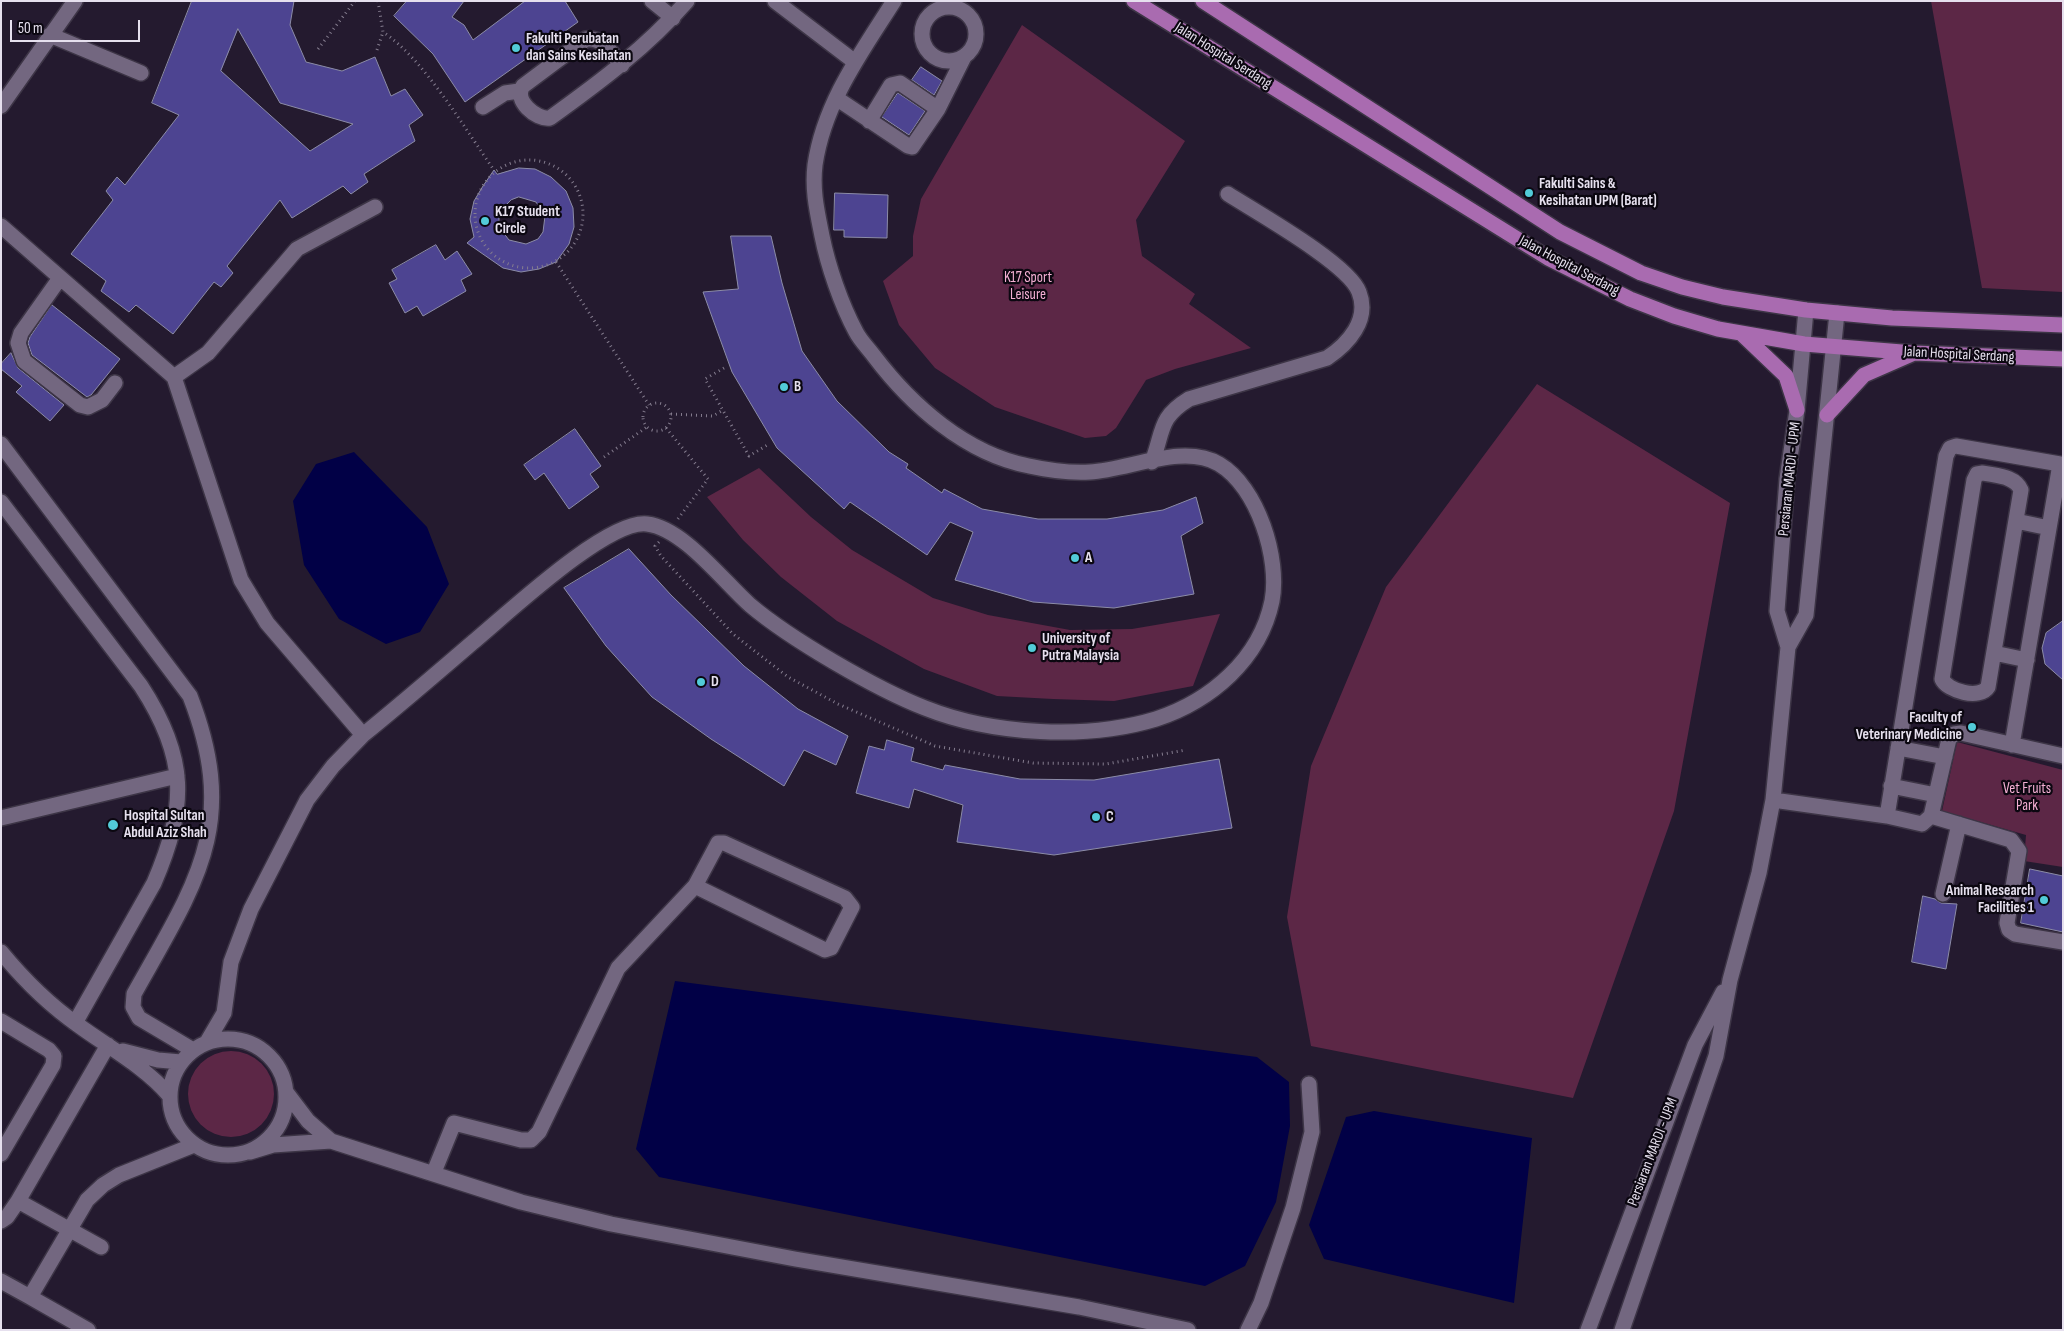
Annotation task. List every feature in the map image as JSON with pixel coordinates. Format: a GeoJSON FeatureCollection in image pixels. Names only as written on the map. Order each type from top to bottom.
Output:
{"type":"FeatureCollection","features":[{"type":"Feature","properties":{"kind":"main road","name":"Jalan Hospital Serdang"},"geometry":{"type":"LineString","coordinates":[[1134,1],[1548,258],[1630,299],[1674,316],[1742,334],[1804,344],[1914,353],[2063,359]]}},
{"type":"Feature","properties":{"kind":"main road","name":"Jalan Hospital Serdang"},"geometry":{"type":"LineString","coordinates":[[1203,1],[1560,232],[1641,273],[1682,287],[1723,297],[1806,310],[2063,325]]}},
{"type":"Feature","properties":{"kind":"main road"},"geometry":{"type":"LineString","coordinates":[[1742,334],[1786,376],[1797,410]]}},
{"type":"Feature","properties":{"kind":"main road"},"geometry":{"type":"LineString","coordinates":[[1827,415],[1864,376],[1914,353]]}},
{"type":"Feature","properties":{"kind":"street"},"geometry":{"type":"LineString","coordinates":[[1,106],[75,1]]}},
{"type":"Feature","properties":{"kind":"street"},"geometry":{"type":"LineString","coordinates":[[652,1],[673,18]]}},
{"type":"Feature","properties":{"kind":"street"},"geometry":{"type":"LineString","coordinates":[[519,91],[520,97],[536,116],[542,119],[550,118],[622,65],[673,18],[687,1]]}},
{"type":"Feature","properties":{"kind":"street"},"geometry":{"type":"LineString","coordinates":[[775,1],[855,62]]}},
{"type":"Feature","properties":{"kind":"street"},"geometry":{"type":"LineString","coordinates":[[207,1042],[224,1013],[231,962],[251,910],[307,800],[333,766],[363,735],[558,570],[594,544],[643,522],[669,531],[694,551],[753,607],[805,645],[863,679],[928,710],[1030,732],[1081,731],[1131,726],[1168,715],[1204,698],[1228,677],[1254,648],[1266,624],[1274,592],[1271,562],[1264,526],[1250,498],[1237,480],[1219,464],[1193,455],[1172,456],[1152,462],[1087,473],[1025,466],[990,453],[956,435],[923,410],[896,385],[856,334],[825,249],[813,190],[824,124],[855,62],[894,1]]}},
{"type":"Feature","properties":{"kind":"street"},"geometry":{"type":"LineString","coordinates":[[836,98],[912,147],[938,109],[964,57],[971,50],[975,41],[974,23],[968,15],[960,9],[937,4],[934,11],[923,24],[922,41],[932,56],[939,60],[956,60],[964,57]]}},
{"type":"Feature","properties":{"kind":"street"},"geometry":{"type":"LineString","coordinates":[[50,35],[141,73]]}},
{"type":"Feature","properties":{"kind":"street"},"geometry":{"type":"LineString","coordinates":[[483,107],[505,93],[519,91],[586,38],[594,38],[602,42],[622,65]]}},
{"type":"Feature","properties":{"kind":"street"},"geometry":{"type":"LineString","coordinates":[[869,120],[891,85],[895,82],[900,83],[938,109]]}},
{"type":"Feature","properties":{"kind":"street"},"geometry":{"type":"LineString","coordinates":[[1152,462],[1163,421],[1175,408],[1189,399],[1327,358],[1344,346],[1356,330],[1362,310],[1359,291],[1344,272],[1323,255],[1228,194]]}},
{"type":"Feature","properties":{"kind":"street"},"geometry":{"type":"LineString","coordinates":[[174,377],[208,353],[297,249],[375,206]]}},
{"type":"Feature","properties":{"kind":"street"},"geometry":{"type":"LineString","coordinates":[[1,226],[174,377],[241,580],[268,623],[363,735]]}},
{"type":"Feature","properties":{"kind":"street"},"geometry":{"type":"LineString","coordinates":[[60,278],[21,332],[18,343],[24,361],[80,405],[88,407],[102,400],[115,383]]}},
{"type":"Feature","properties":{"kind":"street","name":"Persiaran MARDI - UPM"},"geometry":{"type":"LineString","coordinates":[[1622,1330],[1716,1056],[1730,980],[1759,873],[1773,800],[1788,647],[1777,611],[1788,479],[1797,410],[1806,310]]}},
{"type":"Feature","properties":{"kind":"street","name":"Persiaran MARDI - UPM"},"geometry":{"type":"LineString","coordinates":[[1788,647],[1806,615],[1837,313]]}},
{"type":"Feature","properties":{"kind":"street"},"geometry":{"type":"LineString","coordinates":[[1,444],[190,696],[202,727],[212,789],[211,823],[201,866],[181,909],[134,994],[133,1007],[139,1018],[193,1050]]}},
{"type":"Feature","properties":{"kind":"street"},"geometry":{"type":"LineString","coordinates":[[1887,816],[1946,456],[1950,448],[1956,446],[2061,464],[2012,745]]}},
{"type":"Feature","properties":{"kind":"street"},"geometry":{"type":"LineString","coordinates":[[1983,473],[2018,483],[2021,490],[1994,653],[1985,692],[1980,694],[1950,689],[1944,685],[1942,679],[1974,480],[1977,474],[1983,473]]}},
{"type":"Feature","properties":{"kind":"street"},"geometry":{"type":"LineString","coordinates":[[1,502],[141,686],[159,714],[169,736],[177,776],[177,812],[172,838],[163,862],[150,890],[75,1023]]}},
{"type":"Feature","properties":{"kind":"street"},"geometry":{"type":"LineString","coordinates":[[2016,521],[2049,528]]}},
{"type":"Feature","properties":{"kind":"street"},"geometry":{"type":"LineString","coordinates":[[1994,653],[2027,660]]}},
{"type":"Feature","properties":{"kind":"street"},"geometry":{"type":"LineString","coordinates":[[1773,800],[1887,816],[1922,824],[1931,816],[1949,739],[1954,734],[1961,733],[2063,756]]}},
{"type":"Feature","properties":{"kind":"street"},"geometry":{"type":"LineString","coordinates":[[1898,748],[1945,758]]}},
{"type":"Feature","properties":{"kind":"street"},"geometry":{"type":"LineString","coordinates":[[1,818],[177,776]]}},
{"type":"Feature","properties":{"kind":"street"},"geometry":{"type":"LineString","coordinates":[[1891,786],[1936,795]]}},
{"type":"Feature","properties":{"kind":"street"},"geometry":{"type":"LineString","coordinates":[[1931,816],[2011,840],[2019,851],[2007,924],[2009,930],[2015,934],[2063,942]]}},
{"type":"Feature","properties":{"kind":"street"},"geometry":{"type":"LineString","coordinates":[[1943,894],[1959,824]]}},
{"type":"Feature","properties":{"kind":"street"},"geometry":{"type":"LineString","coordinates":[[434,1172],[454,1123],[521,1140],[531,1140],[538,1132],[618,968],[696,886],[714,847],[718,843],[724,843],[846,898],[852,907],[835,942],[831,948],[825,950],[696,886]]}},
{"type":"Feature","properties":{"kind":"street"},"geometry":{"type":"LineString","coordinates":[[1,952],[24,980],[75,1023],[143,1071],[169,1095]]}},
{"type":"Feature","properties":{"kind":"street","name":"Persiaran MARDI - UPM"},"geometry":{"type":"LineString","coordinates":[[1588,1330],[1695,1045],[1730,980]]}},
{"type":"Feature","properties":{"kind":"street"},"geometry":{"type":"LineString","coordinates":[[224,1013],[241,1040]]}},
{"type":"Feature","properties":{"kind":"street"},"geometry":{"type":"LineString","coordinates":[[1,1021],[49,1050],[54,1056],[53,1064],[1,1154]]}},
{"type":"Feature","properties":{"kind":"street"},"geometry":{"type":"LineString","coordinates":[[250,1152],[266,1142],[279,1127],[285,1110],[286,1092],[282,1074],[272,1059],[258,1047],[241,1040],[223,1039],[207,1042],[193,1050],[181,1062],[173,1076],[169,1095],[172,1114],[180,1131],[194,1145],[211,1154],[230,1156],[250,1152],[273,1145],[331,1140],[434,1172],[521,1202],[611,1224],[805,1261],[1079,1307],[1188,1330]]}},
{"type":"Feature","properties":{"kind":"street"},"geometry":{"type":"LineString","coordinates":[[108,1045],[136,1056],[181,1062]]}},
{"type":"Feature","properties":{"kind":"street"},"geometry":{"type":"LineString","coordinates":[[1,1221],[8,1217],[18,1201],[108,1045]]}},
{"type":"Feature","properties":{"kind":"street"},"geometry":{"type":"LineString","coordinates":[[1248,1330],[1264,1296],[1290,1218],[1312,1132],[1308,1084]]}},
{"type":"Feature","properties":{"kind":"street"},"geometry":{"type":"LineString","coordinates":[[286,1092],[308,1121],[331,1140]]}},
{"type":"Feature","properties":{"kind":"street"},"geometry":{"type":"LineString","coordinates":[[164,1158],[180,1131]]}},
{"type":"Feature","properties":{"kind":"street"},"geometry":{"type":"LineString","coordinates":[[30,1297],[87,1200],[103,1185],[119,1174],[194,1145]]}},
{"type":"Feature","properties":{"kind":"street"},"geometry":{"type":"LineString","coordinates":[[18,1201],[101,1247]]}},
{"type":"Feature","properties":{"kind":"street"},"geometry":{"type":"LineString","coordinates":[[1,1281],[88,1330]]}},
{"type":"Feature","properties":{"kind":"path"},"geometry":{"type":"LineString","coordinates":[[318,49],[355,1]]}},
{"type":"Feature","properties":{"kind":"path"},"geometry":{"type":"LineString","coordinates":[[377,50],[383,32],[378,1]]}},
{"type":"Feature","properties":{"kind":"path"},"geometry":{"type":"LineString","coordinates":[[383,32],[399,43],[427,76],[494,170]]}},
{"type":"Feature","properties":{"kind":"path"},"geometry":{"type":"LineString","coordinates":[[522,159],[552,164],[574,183],[584,211],[578,240],[556,262],[525,269],[494,257],[480,237],[476,230],[476,197],[494,170],[522,159]]}},
{"type":"Feature","properties":{"kind":"path"},"geometry":{"type":"LineString","coordinates":[[556,262],[650,405]]}},
{"type":"Feature","properties":{"kind":"path"},"geometry":{"type":"LineString","coordinates":[[724,368],[705,378],[749,456],[769,444]]}},
{"type":"Feature","properties":{"kind":"path"},"geometry":{"type":"LineString","coordinates":[[662,404],[669,409],[671,421],[666,428],[657,431],[647,427],[644,413],[650,405],[662,404]]}},
{"type":"Feature","properties":{"kind":"path"},"geometry":{"type":"LineString","coordinates":[[671,414],[713,416],[723,410]]}},
{"type":"Feature","properties":{"kind":"path"},"geometry":{"type":"LineString","coordinates":[[604,457],[647,427]]}},
{"type":"Feature","properties":{"kind":"path"},"geometry":{"type":"LineString","coordinates":[[666,428],[708,479],[669,531]]}},
{"type":"Feature","properties":{"kind":"green space"},"geometry":{"type":"Polygon","coordinates":[[[1931,1],[2063,1],[2063,292],[1982,288],[1931,1]]]}},
{"type":"Feature","properties":{"kind":"green space","name":"K17 Sport Leisure"},"geometry":{"type":"Polygon","coordinates":[[[1022,25],[1185,141],[1136,220],[1142,256],[1195,294],[1189,304],[1251,348],[1175,369],[1146,380],[1116,428],[1106,436],[1085,438],[995,407],[935,368],[899,325],[883,281],[913,256],[913,236],[921,199],[1022,25]]]}},
{"type":"Feature","properties":{"kind":"green space"},"geometry":{"type":"Polygon","coordinates":[[[1537,384],[1730,503],[1674,811],[1573,1098],[1311,1046],[1287,917],[1311,766],[1386,587],[1537,384]]]}},
{"type":"Feature","properties":{"kind":"green space"},"geometry":{"type":"Polygon","coordinates":[[[759,468],[811,517],[852,550],[933,598],[988,615],[1070,630],[1132,629],[1220,614],[1193,686],[1114,701],[997,696],[924,669],[837,621],[781,577],[743,540],[707,497],[759,468]]]}},
{"type":"Feature","properties":{"kind":"green space","name":"Vet Fruits Park"},"geometry":{"type":"Polygon","coordinates":[[[1957,742],[2063,770],[2063,867],[2024,861],[2026,835],[1942,811],[1957,742]]]}},
{"type":"Feature","properties":{"kind":"green space"},"geometry":{"type":"Polygon","coordinates":[[[231,1051],[247,1054],[255,1058],[267,1070],[271,1078],[274,1094],[271,1110],[267,1118],[255,1130],[247,1134],[231,1137],[215,1134],[207,1130],[195,1118],[191,1110],[188,1094],[191,1078],[195,1070],[207,1058],[215,1054],[231,1051]]]}},
{"type":"Feature","properties":{"kind":"shaded area"},"geometry":{"type":"Polygon","coordinates":[[[354,452],[427,527],[449,584],[420,632],[386,644],[339,619],[304,565],[293,501],[316,464],[354,452]]]}},
{"type":"Feature","properties":{"kind":"shaded area"},"geometry":{"type":"Polygon","coordinates":[[[675,981],[1257,1057],[1289,1082],[1290,1126],[1276,1202],[1245,1266],[1205,1286],[659,1177],[636,1149],[675,981]]]}},
{"type":"Feature","properties":{"kind":"shaded area"},"geometry":{"type":"Polygon","coordinates":[[[1374,1111],[1532,1138],[1514,1303],[1324,1259],[1309,1225],[1346,1117],[1374,1111]]]}},
{"type":"Feature","properties":{"kind":"building"},"geometry":{"type":"Polygon","coordinates":[[[192,1],[294,1],[290,25],[306,62],[342,71],[375,57],[391,96],[405,89],[423,115],[409,125],[415,141],[364,174],[368,182],[351,194],[343,186],[292,218],[280,200],[227,266],[233,273],[221,287],[214,282],[173,334],[136,305],[129,312],[101,291],[106,281],[71,254],[113,200],[106,191],[117,177],[125,185],[179,115],[152,103],[192,1]],[[238,29],[221,71],[310,151],[353,124],[280,103],[238,29]]]}},
{"type":"Feature","properties":{"kind":"building","name":"Fakulti Perubatan dan Sains Kesihatan"},"geometry":{"type":"Polygon","coordinates":[[[407,1],[464,1],[452,17],[464,25],[473,40],[525,1],[565,1],[578,22],[465,102],[433,54],[394,16],[407,1]]]}},
{"type":"Feature","properties":{"kind":"building"},"geometry":{"type":"Polygon","coordinates":[[[921,67],[942,81],[934,95],[912,80],[921,67]]]}},
{"type":"Feature","properties":{"kind":"building"},"geometry":{"type":"Polygon","coordinates":[[[898,93],[925,111],[909,135],[882,117],[898,93]]]}},
{"type":"Feature","properties":{"kind":"building","name":"K17 Student Circle"},"geometry":{"type":"Polygon","coordinates":[[[519,168],[535,169],[551,177],[566,191],[573,208],[574,227],[569,244],[556,262],[539,269],[521,272],[503,268],[467,243],[474,237],[470,219],[474,201],[494,170],[497,174],[519,168]],[[519,197],[511,200],[502,209],[499,216],[499,227],[509,240],[526,244],[538,239],[543,232],[545,216],[536,202],[519,197]]]}},
{"type":"Feature","properties":{"kind":"building"},"geometry":{"type":"Polygon","coordinates":[[[835,193],[888,195],[887,238],[844,237],[844,230],[834,230],[835,193]]]}},
{"type":"Feature","properties":{"kind":"building"},"geometry":{"type":"Polygon","coordinates":[[[731,236],[771,236],[782,283],[802,351],[837,401],[889,452],[908,464],[906,468],[942,493],[944,489],[982,509],[1038,519],[1107,519],[1163,510],[1196,497],[1203,523],[1181,536],[1194,594],[1114,608],[1033,602],[955,580],[973,532],[950,522],[927,555],[850,502],[844,509],[777,448],[732,372],[703,292],[738,289],[731,236]]]}},
{"type":"Feature","properties":{"kind":"building"},"geometry":{"type":"Polygon","coordinates":[[[436,245],[445,260],[457,251],[472,274],[461,280],[466,291],[423,316],[417,306],[405,313],[389,283],[397,279],[392,270],[436,245]]]}},
{"type":"Feature","properties":{"kind":"building"},"geometry":{"type":"Polygon","coordinates":[[[52,305],[120,359],[91,395],[87,397],[32,355],[28,343],[30,337],[52,305]]]}},
{"type":"Feature","properties":{"kind":"building"},"geometry":{"type":"Polygon","coordinates":[[[11,353],[18,368],[64,405],[50,421],[16,392],[22,386],[1,369],[1,364],[11,353]]]}},
{"type":"Feature","properties":{"kind":"building"},"geometry":{"type":"Polygon","coordinates":[[[575,429],[601,466],[590,474],[599,487],[569,509],[544,473],[535,480],[524,465],[575,429]]]}},
{"type":"Feature","properties":{"kind":"building","name":"D"},"geometry":{"type":"Polygon","coordinates":[[[629,549],[671,595],[744,666],[798,709],[848,736],[836,765],[804,750],[784,786],[711,739],[652,697],[606,646],[564,588],[629,549]]]}},
{"type":"Feature","properties":{"kind":"building"},"geometry":{"type":"Polygon","coordinates":[[[2063,621],[2063,680],[2045,664],[2042,648],[2046,633],[2063,621]]]}},
{"type":"Feature","properties":{"kind":"building","name":"C"},"geometry":{"type":"Polygon","coordinates":[[[887,740],[914,748],[911,761],[943,770],[945,765],[1020,779],[1094,780],[1219,759],[1232,828],[1054,855],[957,842],[963,805],[914,789],[909,808],[856,793],[869,746],[884,750],[887,740]]]}},
{"type":"Feature","properties":{"kind":"building","name":"Animal Research Facilities 1"},"geometry":{"type":"Polygon","coordinates":[[[2030,869],[2063,876],[2063,932],[2021,923],[2030,869]]]}},
{"type":"Feature","properties":{"kind":"building"},"geometry":{"type":"Polygon","coordinates":[[[1923,896],[1935,899],[1941,903],[1957,904],[1946,969],[1912,962],[1923,896]]]}},
{"type":"Feature","properties":{"kind":"place","name":"Fakulti Perubatan dan Sains Kesihatan"},"geometry":{"type":"Point","coordinates":[516,48]}},
{"type":"Feature","properties":{"kind":"place","name":"Fakulti Sains & Kesihatan UPM (Barat)"},"geometry":{"type":"Point","coordinates":[1529,193]}},
{"type":"Feature","properties":{"kind":"place","name":"K17 Student Circle"},"geometry":{"type":"Point","coordinates":[485,221]}},
{"type":"Feature","properties":{"kind":"place","name":"B"},"geometry":{"type":"Point","coordinates":[784,387]}},
{"type":"Feature","properties":{"kind":"place","name":"A"},"geometry":{"type":"Point","coordinates":[1075,558]}},
{"type":"Feature","properties":{"kind":"place","name":"University of Putra Malaysia"},"geometry":{"type":"Point","coordinates":[1032,648]}},
{"type":"Feature","properties":{"kind":"place","name":"D"},"geometry":{"type":"Point","coordinates":[701,682]}},
{"type":"Feature","properties":{"kind":"place","name":"Faculty of Veterinary Medicine"},"geometry":{"type":"Point","coordinates":[1972,727]}},
{"type":"Feature","properties":{"kind":"place","name":"C"},"geometry":{"type":"Point","coordinates":[1096,817]}},
{"type":"Feature","properties":{"kind":"place","name":"Hospital Sultan Abdul Aziz Shah"},"geometry":{"type":"Point","coordinates":[113,825]}},
{"type":"Feature","properties":{"kind":"place","name":"Animal Research Facilities 1"},"geometry":{"type":"Point","coordinates":[2044,900]}}]}
